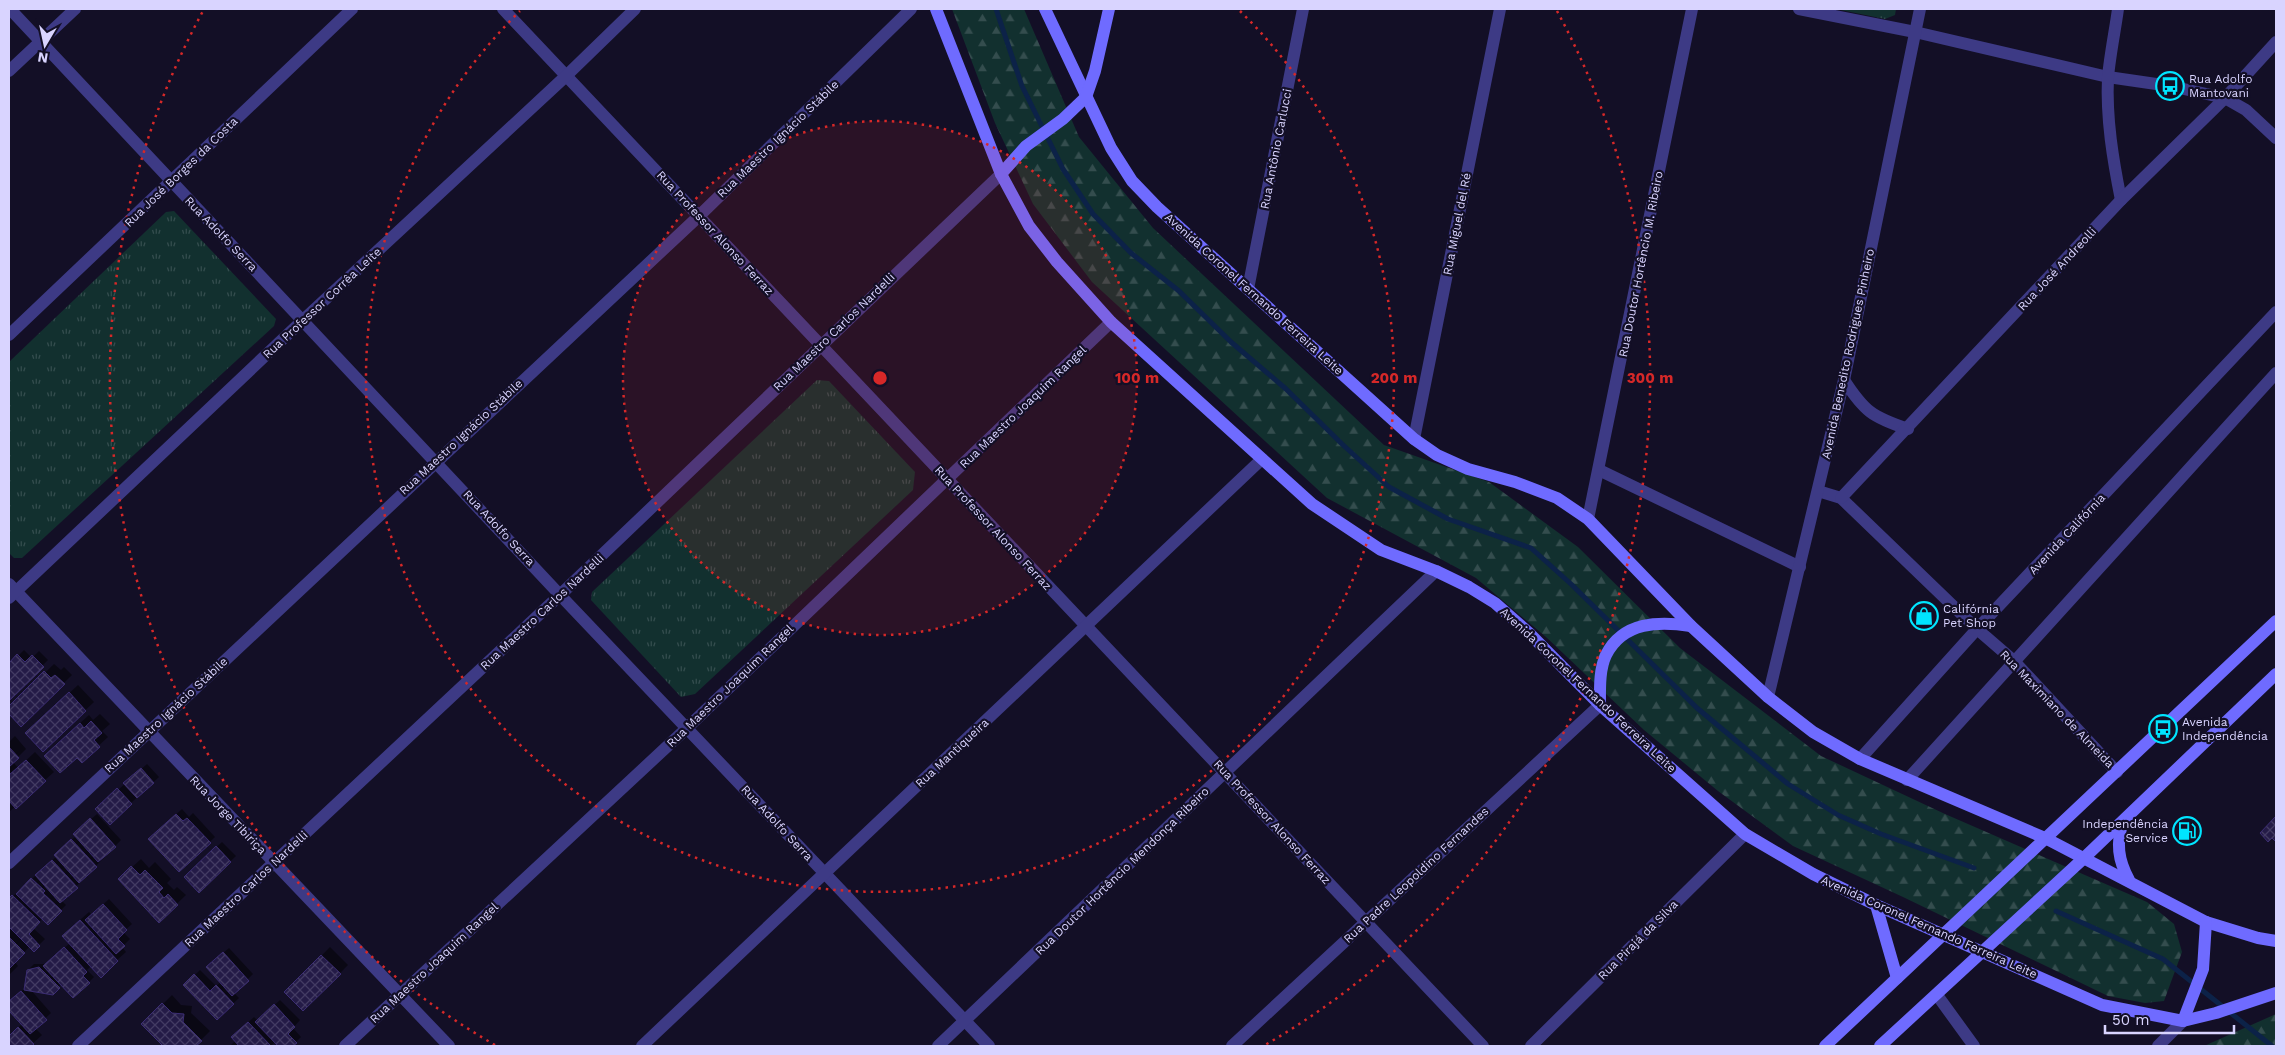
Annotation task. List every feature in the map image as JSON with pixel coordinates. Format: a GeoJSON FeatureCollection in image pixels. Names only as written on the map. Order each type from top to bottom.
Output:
{"type":"FeatureCollection","features":[{"type":"Feature","properties":{"kind":"street","name":"Rua Adolfo Serra"},"geometry":{"type":"LineString","coordinates":[[10,9],[436,460],[560,595],[989,1046]]}},
{"type":"Feature","properties":{"kind":"street"},"geometry":{"type":"LineString","coordinates":[[9,71],[75,9]]}},
{"type":"Feature","properties":{"kind":"street","name":"Rua José Borges da Costa"},"geometry":{"type":"LineString","coordinates":[[9,335],[352,9]]}},
{"type":"Feature","properties":{"kind":"street","name":"Rua Professor Alonso Ferraz"},"geometry":{"type":"LineString","coordinates":[[503,9],[1484,1046]]}},
{"type":"Feature","properties":{"kind":"street","name":"Rua Professor Corrêa Leite"},"geometry":{"type":"LineString","coordinates":[[11,591],[566,76],[635,9]]}},
{"type":"Feature","properties":{"kind":"street","name":"Rua Maestro Ignácio Stábile"},"geometry":{"type":"LineString","coordinates":[[9,863],[436,460],[699,216],[911,9]]}},
{"type":"Feature","properties":{"kind":"street","name":"Avenida Coronel Fernando Ferreira Leite"},"geometry":{"type":"LineString","coordinates":[[936,9],[1001,174],[1029,226],[1056,262],[1111,322],[1312,504],[1381,550],[1436,571],[1469,587],[1495,603],[1600,704],[1745,834],[1813,874],[1876,905],[2102,1005],[2182,1021],[2200,1018],[2239,1006],[2276,992]]}},
{"type":"Feature","properties":{"kind":"street","name":"Avenida Coronel Fernando Ferreira Leite"},"geometry":{"type":"LineString","coordinates":[[1045,9],[1111,148],[1132,181],[1157,207],[1414,439],[1437,455],[1468,469],[1515,482],[1557,498],[1588,519],[1691,626],[1768,697],[1813,732],[1860,759],[2045,838],[2129,880],[2206,922],[2258,938],[2276,940]]}},
{"type":"Feature","properties":{"kind":"street"},"geometry":{"type":"LineString","coordinates":[[1001,174],[1026,146],[1063,120],[1086,98],[1096,71],[1109,9]]}},
{"type":"Feature","properties":{"kind":"street","name":"Rua Antônio Carlucci"},"geometry":{"type":"LineString","coordinates":[[1248,289],[1303,9]]}},
{"type":"Feature","properties":{"kind":"street","name":"Rua Miguel del Ré"},"geometry":{"type":"LineString","coordinates":[[1414,439],[1500,9]]}},
{"type":"Feature","properties":{"kind":"street","name":"Rua Doutor Hortêncio M. Ribeiro"},"geometry":{"type":"LineString","coordinates":[[1588,519],[1600,470],[1692,9]]}},
{"type":"Feature","properties":{"kind":"street"},"geometry":{"type":"LineString","coordinates":[[1799,9],[1915,32],[2108,77],[2170,86],[2224,98],[2246,110],[2276,138]]}},
{"type":"Feature","properties":{"kind":"street","name":"Avenida Benedito Rodrigues Pinheiro"},"geometry":{"type":"LineString","coordinates":[[1768,697],[1844,380],[1920,9]]}},
{"type":"Feature","properties":{"kind":"street"},"geometry":{"type":"LineString","coordinates":[[2118,9],[2108,77],[2111,150],[2121,200]]}},
{"type":"Feature","properties":{"kind":"street","name":"Rua José Andreolli"},"geometry":{"type":"LineString","coordinates":[[1841,498],[1908,429],[2121,200],[2224,98],[2276,42]]}},
{"type":"Feature","properties":{"kind":"street","name":"Rua Maestro Carlos Nardelli"},"geometry":{"type":"LineString","coordinates":[[78,1046],[560,595],[1001,174]]}},
{"type":"Feature","properties":{"kind":"street","name":"Avenida Califórnia"},"geometry":{"type":"LineString","coordinates":[[1860,759],[1977,629],[2276,312]]}},
{"type":"Feature","properties":{"kind":"street","name":"Rua Maestro Joaquim Rangel"},"geometry":{"type":"LineString","coordinates":[[344,1046],[687,728],[1111,322]]}},
{"type":"Feature","properties":{"kind":"street"},"geometry":{"type":"LineString","coordinates":[[1907,780],[2276,373]]}},
{"type":"Feature","properties":{"kind":"street"},"geometry":{"type":"LineString","coordinates":[[1844,380],[1860,405],[1881,420],[1908,429]]}},
{"type":"Feature","properties":{"kind":"street","name":"Rua Mantiqueira"},"geometry":{"type":"LineString","coordinates":[[642,1046],[1262,459]]}},
{"type":"Feature","properties":{"kind":"street"},"geometry":{"type":"LineString","coordinates":[[1600,470],[1800,568]]}},
{"type":"Feature","properties":{"kind":"street","name":"Rua Maximiano de Almeida"},"geometry":{"type":"LineString","coordinates":[[1818,491],[1841,498],[1977,629],[2014,661],[2116,772]]}},
{"type":"Feature","properties":{"kind":"street","name":"Rua Doutor Hortêncio Mendonça Ribeiro"},"geometry":{"type":"LineString","coordinates":[[938,1046],[1436,571]]}},
{"type":"Feature","properties":{"kind":"street","name":"Rua Jorge Tibiriça"},"geometry":{"type":"LineString","coordinates":[[11,591],[148,731],[449,1046]]}},
{"type":"Feature","properties":{"kind":"street"},"geometry":{"type":"LineString","coordinates":[[1826,1046],[2276,621]]}},
{"type":"Feature","properties":{"kind":"street"},"geometry":{"type":"LineString","coordinates":[[1600,704],[1601,677],[1606,654],[1622,636],[1642,624],[1666,622],[1691,626]]}},
{"type":"Feature","properties":{"kind":"street"},"geometry":{"type":"LineString","coordinates":[[1880,1046],[1938,995],[2124,818],[2274,680]]}},
{"type":"Feature","properties":{"kind":"street","name":"Rua Padre Leopoldino Fernandes"},"geometry":{"type":"LineString","coordinates":[[1232,1046],[1600,704]]}},
{"type":"Feature","properties":{"kind":"street"},"geometry":{"type":"LineString","coordinates":[[2124,818],[2118,836],[2118,852],[2121,866],[2129,880]]}},
{"type":"Feature","properties":{"kind":"street","name":"Rua Pirajá da Silva"},"geometry":{"type":"LineString","coordinates":[[1531,1046],[1745,834]]}},
{"type":"Feature","properties":{"kind":"street"},"geometry":{"type":"LineString","coordinates":[[1876,905],[1897,978]]}},
{"type":"Feature","properties":{"kind":"street"},"geometry":{"type":"LineString","coordinates":[[2158,1046],[2182,1021],[2192,1000],[2203,969],[2206,922]]}},
{"type":"Feature","properties":{"kind":"street"},"geometry":{"type":"LineString","coordinates":[[1938,995],[1974,1046]]}},
{"type":"Feature","properties":{"kind":"green space"},"geometry":{"type":"Polygon","coordinates":[[[952,9],[1024,9],[1079,137],[1153,228],[1384,445],[1489,482],[1578,547],[1680,648],[1821,756],[1945,814],[2147,902],[2174,924],[2182,952],[2164,1001],[2145,1003],[2108,996],[1793,846],[1718,791],[1644,730],[1546,637],[1476,578],[1327,498],[1092,282],[1033,204],[995,123],[952,9]]]}},
{"type":"Feature","properties":{"kind":"green space"},"geometry":{"type":"Polygon","coordinates":[[[1836,9],[1896,9],[1895,15],[1885,19],[1836,9]]]}},
{"type":"Feature","properties":{"kind":"green space"},"geometry":{"type":"Polygon","coordinates":[[[174,211],[276,319],[274,326],[22,558],[14,558],[9,553],[9,362],[166,212],[174,211]]]}},
{"type":"Feature","properties":{"kind":"green space"},"geometry":{"type":"Polygon","coordinates":[[[817,380],[829,381],[915,472],[913,490],[695,694],[681,697],[591,600],[592,592],[817,380]]]}},
{"type":"Feature","properties":{"kind":"green space"},"geometry":{"type":"Polygon","coordinates":[[[2276,1014],[2276,1046],[2204,1046],[2276,1014]]]}},
{"type":"Feature","properties":{"kind":"building"},"geometry":{"type":"Polygon","coordinates":[[[17,654],[25,662],[32,655],[44,667],[10,700],[9,663],[17,654]]]}},
{"type":"Feature","properties":{"kind":"building"},"geometry":{"type":"Polygon","coordinates":[[[44,671],[51,678],[55,675],[65,684],[21,727],[9,714],[9,706],[44,671]]]}},
{"type":"Feature","properties":{"kind":"building"},"geometry":{"type":"Polygon","coordinates":[[[69,692],[86,711],[43,752],[25,733],[69,692]]]}},
{"type":"Feature","properties":{"kind":"building"},"geometry":{"type":"Polygon","coordinates":[[[91,721],[102,733],[94,740],[100,747],[82,763],[77,758],[60,773],[44,756],[80,723],[84,728],[91,721]]]}},
{"type":"Feature","properties":{"kind":"building"},"geometry":{"type":"Polygon","coordinates":[[[9,747],[19,758],[9,767],[9,747]]]}},
{"type":"Feature","properties":{"kind":"building"},"geometry":{"type":"Polygon","coordinates":[[[26,760],[46,781],[16,809],[9,801],[9,775],[26,760]]]}},
{"type":"Feature","properties":{"kind":"building"},"geometry":{"type":"Polygon","coordinates":[[[141,768],[154,783],[137,798],[123,783],[141,768]]]}},
{"type":"Feature","properties":{"kind":"building"},"geometry":{"type":"Polygon","coordinates":[[[117,788],[132,804],[110,825],[95,809],[117,788]]]}},
{"type":"Feature","properties":{"kind":"building"},"geometry":{"type":"Polygon","coordinates":[[[176,814],[183,821],[187,818],[211,843],[179,872],[148,839],[176,814]]]}},
{"type":"Feature","properties":{"kind":"building"},"geometry":{"type":"Polygon","coordinates":[[[2276,816],[2276,842],[2272,838],[2268,842],[2260,833],[2276,816]]]}},
{"type":"Feature","properties":{"kind":"building"},"geometry":{"type":"Polygon","coordinates":[[[90,818],[116,847],[98,862],[73,834],[90,818]]]}},
{"type":"Feature","properties":{"kind":"building"},"geometry":{"type":"Polygon","coordinates":[[[71,839],[97,867],[79,883],[54,855],[71,839]]]}},
{"type":"Feature","properties":{"kind":"building"},"geometry":{"type":"Polygon","coordinates":[[[216,846],[231,862],[199,893],[184,877],[216,846]]]}},
{"type":"Feature","properties":{"kind":"building"},"geometry":{"type":"Polygon","coordinates":[[[52,860],[78,888],[60,903],[35,875],[52,860]]]}},
{"type":"Feature","properties":{"kind":"building"},"geometry":{"type":"Polygon","coordinates":[[[131,866],[140,875],[145,870],[163,888],[159,892],[164,898],[168,894],[178,905],[159,923],[118,879],[131,866]]]}},
{"type":"Feature","properties":{"kind":"building"},"geometry":{"type":"Polygon","coordinates":[[[31,878],[45,891],[43,893],[62,911],[48,925],[16,894],[31,878]]]}},
{"type":"Feature","properties":{"kind":"building"},"geometry":{"type":"Polygon","coordinates":[[[12,895],[40,922],[29,934],[40,946],[34,952],[9,927],[9,898],[12,895]]]}},
{"type":"Feature","properties":{"kind":"building"},"geometry":{"type":"Polygon","coordinates":[[[103,904],[127,930],[118,939],[125,946],[116,954],[85,920],[103,904]]]}},
{"type":"Feature","properties":{"kind":"building"},"geometry":{"type":"Polygon","coordinates":[[[80,920],[118,961],[101,978],[62,936],[80,920]]]}},
{"type":"Feature","properties":{"kind":"building"},"geometry":{"type":"Polygon","coordinates":[[[9,937],[25,953],[10,968],[9,967],[9,937]]]}},
{"type":"Feature","properties":{"kind":"building"},"geometry":{"type":"Polygon","coordinates":[[[64,947],[87,972],[83,976],[90,983],[73,998],[43,966],[64,947]]]}},
{"type":"Feature","properties":{"kind":"building"},"geometry":{"type":"Polygon","coordinates":[[[223,952],[249,981],[232,996],[206,967],[223,952]]]}},
{"type":"Feature","properties":{"kind":"building"},"geometry":{"type":"Polygon","coordinates":[[[321,955],[341,974],[303,1011],[284,992],[321,955]]]}},
{"type":"Feature","properties":{"kind":"building"},"geometry":{"type":"Polygon","coordinates":[[[39,967],[60,988],[53,995],[24,990],[27,970],[39,967]]]}},
{"type":"Feature","properties":{"kind":"building"},"geometry":{"type":"Polygon","coordinates":[[[194,974],[210,991],[216,985],[234,1004],[217,1020],[183,985],[194,974]]]}},
{"type":"Feature","properties":{"kind":"building"},"geometry":{"type":"Polygon","coordinates":[[[21,991],[47,1020],[30,1034],[9,1011],[9,1001],[21,991]]]}},
{"type":"Feature","properties":{"kind":"building"},"geometry":{"type":"Polygon","coordinates":[[[162,1003],[172,1013],[184,1014],[183,1022],[202,1041],[196,1046],[163,1046],[141,1024],[162,1003]]]}},
{"type":"Feature","properties":{"kind":"building"},"geometry":{"type":"Polygon","coordinates":[[[274,1004],[295,1027],[288,1034],[297,1043],[293,1046],[278,1046],[255,1022],[274,1004]]]}},
{"type":"Feature","properties":{"kind":"building"},"geometry":{"type":"Polygon","coordinates":[[[248,1022],[271,1046],[239,1046],[231,1037],[248,1022]]]}},
{"type":"Feature","properties":{"kind":"building"},"geometry":{"type":"Polygon","coordinates":[[[18,1027],[34,1044],[32,1046],[9,1046],[9,1036],[18,1027]]]}},
{"type":"Feature","properties":{"kind":"waterway"},"geometry":{"type":"LineString","coordinates":[[996,9],[1022,86],[1063,169],[1093,214],[1131,253],[1179,291],[1231,342],[1286,389],[1389,487],[1448,519],[1531,548],[1571,584],[1697,708],[1788,784],[1838,815],[1881,834],[1974,868]]}},
{"type":"Feature","properties":{"kind":"waterway"},"geometry":{"type":"LineString","coordinates":[[2056,911],[2163,959],[2272,1046]]}},
{"type":"Feature","properties":{"kind":"place","name":"Rua Adolfo Mantovani"},"geometry":{"type":"Point","coordinates":[2170,86]}},
{"type":"Feature","properties":{"kind":"place","name":"Califórnia Pet Shop"},"geometry":{"type":"Point","coordinates":[1924,616]}},
{"type":"Feature","properties":{"kind":"place","name":"Avenida Independência"},"geometry":{"type":"Point","coordinates":[2163,729]}},
{"type":"Feature","properties":{"kind":"place","name":"Independência Service"},"geometry":{"type":"Point","coordinates":[2187,831]}}]}
